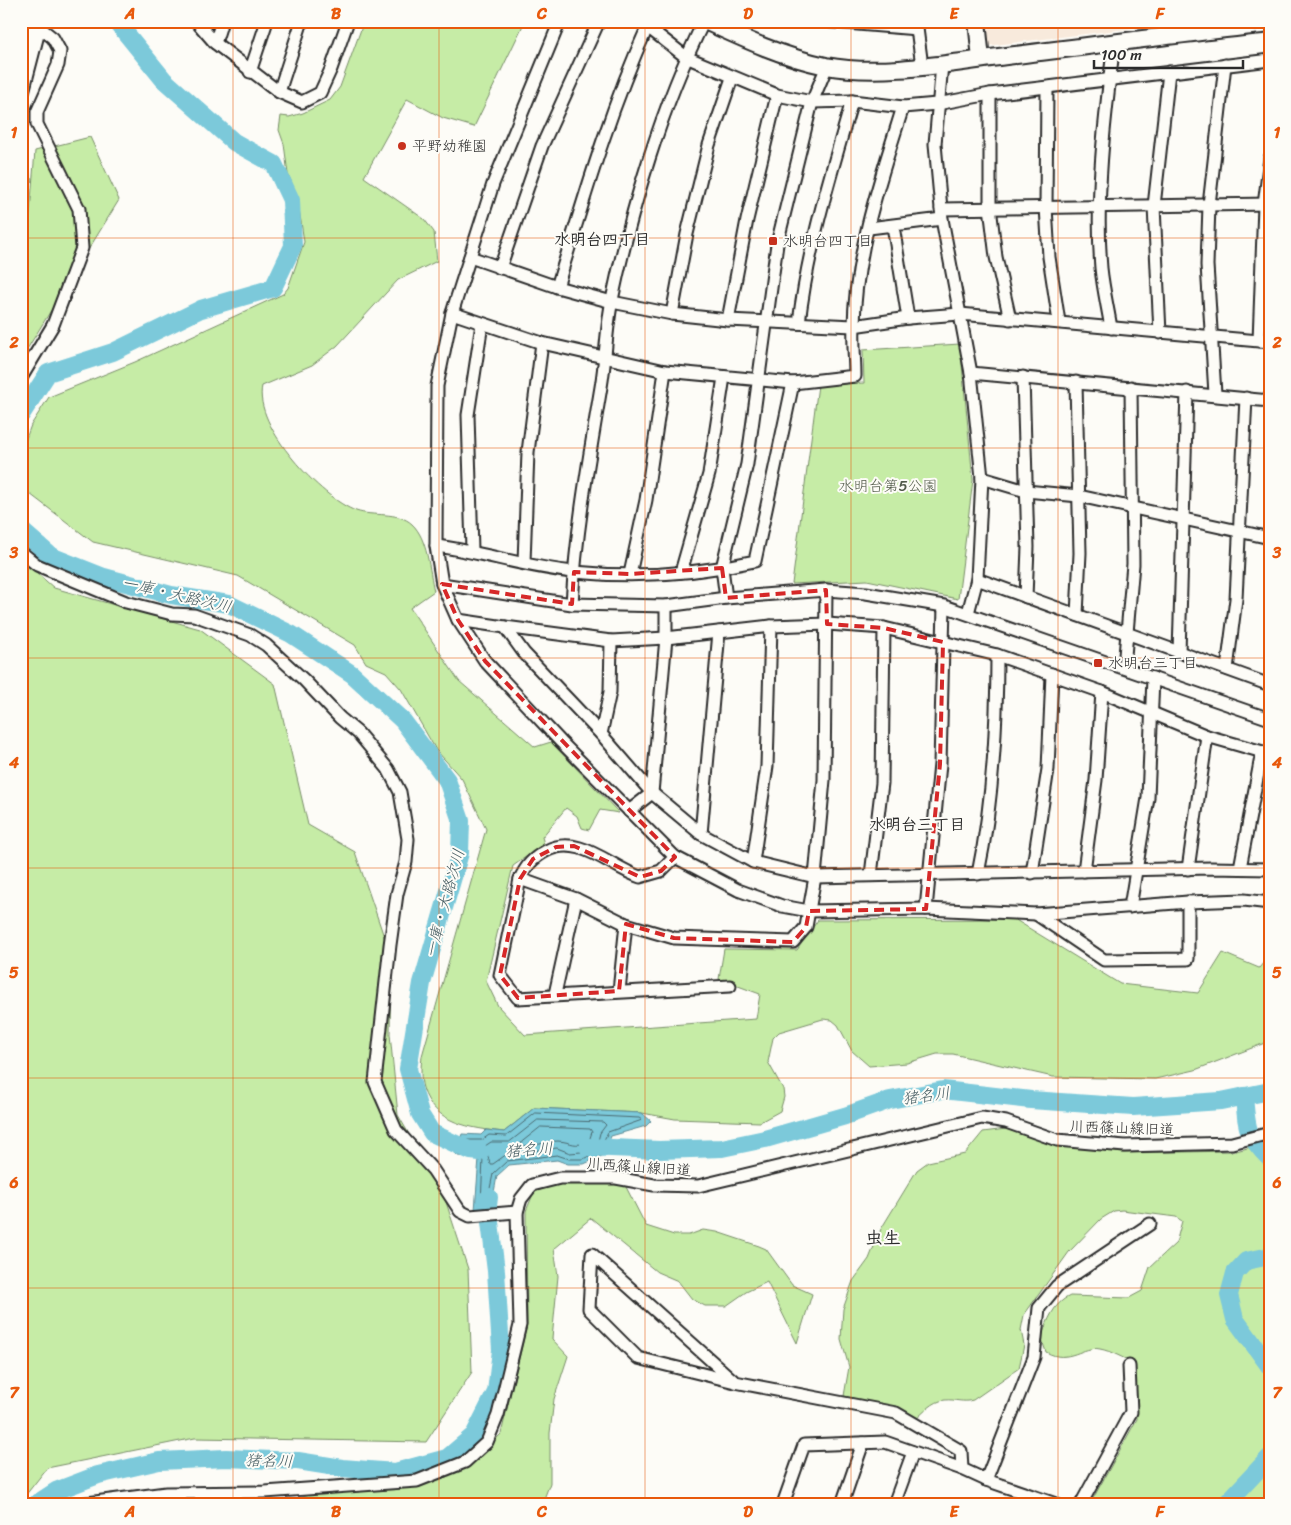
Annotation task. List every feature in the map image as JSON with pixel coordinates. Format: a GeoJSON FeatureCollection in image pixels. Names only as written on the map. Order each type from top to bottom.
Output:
{"type":"FeatureCollection","features":[{"type":"Feature","properties":{"kind":"street"},"geometry":{"type":"LineString","coordinates":[[196,21],[215,42],[250,72],[279,92],[302,102],[320,93],[331,69],[348,21]]}},
{"type":"Feature","properties":{"kind":"street"},"geometry":{"type":"LineString","coordinates":[[215,42],[222,21]]}},
{"type":"Feature","properties":{"kind":"street"},"geometry":{"type":"LineString","coordinates":[[250,72],[267,21]]}},
{"type":"Feature","properties":{"kind":"street"},"geometry":{"type":"LineString","coordinates":[[279,92],[302,21]]}},
{"type":"Feature","properties":{"kind":"street"},"geometry":{"type":"LineString","coordinates":[[560,21],[492,184],[452,313],[437,386],[436,546],[442,584],[458,620],[485,660],[629,811],[676,857],[738,890],[782,906],[810,911],[926,909],[1036,914],[1188,902],[1244,900],[1270,902]]}},
{"type":"Feature","properties":{"kind":"street"},"geometry":{"type":"LineString","coordinates":[[500,268],[542,146],[599,21]]}},
{"type":"Feature","properties":{"kind":"street"},"geometry":{"type":"LineString","coordinates":[[572,604],[585,480],[606,358],[612,302],[646,175],[686,58],[705,21],[728,26],[781,54],[827,66],[863,69],[942,64],[1114,43],[1188,27],[1270,24]]}},
{"type":"Feature","properties":{"kind":"street"},"geometry":{"type":"LineString","coordinates":[[822,21],[917,25],[922,66]]}},
{"type":"Feature","properties":{"kind":"street"},"geometry":{"type":"LineString","coordinates":[[977,21],[981,59]]}},
{"type":"Feature","properties":{"kind":"street"},"geometry":{"type":"LineString","coordinates":[[21,29],[32,22]]}},
{"type":"Feature","properties":{"kind":"street"},"geometry":{"type":"LineString","coordinates":[[21,90],[32,22]]}},
{"type":"Feature","properties":{"kind":"street"},"geometry":{"type":"LineString","coordinates":[[21,378],[53,325],[82,248],[80,209],[38,124],[37,112],[58,65],[60,51],[53,38],[32,22]]}},
{"type":"Feature","properties":{"kind":"street"},"geometry":{"type":"LineString","coordinates":[[557,287],[602,142],[643,25],[686,58],[777,95],[812,102],[852,101],[903,107],[937,104],[990,94],[1109,82],[1169,72],[1270,60]]}},
{"type":"Feature","properties":{"kind":"street"},"geometry":{"type":"LineString","coordinates":[[1111,328],[1101,268],[1100,207],[1102,146],[1114,43]]}},
{"type":"Feature","properties":{"kind":"street"},"geometry":{"type":"LineString","coordinates":[[942,64],[935,144],[941,214],[971,373],[982,478],[976,579],[968,613]]}},
{"type":"Feature","properties":{"kind":"street"},"geometry":{"type":"LineString","coordinates":[[1215,394],[1207,265],[1209,206],[1225,65]]}},
{"type":"Feature","properties":{"kind":"street"},"geometry":{"type":"LineString","coordinates":[[726,598],[722,568],[747,464],[777,244],[812,102],[827,66]]}},
{"type":"Feature","properties":{"kind":"street"},"geometry":{"type":"LineString","coordinates":[[1160,333],[1154,206],[1169,72]]}},
{"type":"Feature","properties":{"kind":"street"},"geometry":{"type":"LineString","coordinates":[[672,314],[686,234],[709,145],[732,78]]}},
{"type":"Feature","properties":{"kind":"street"},"geometry":{"type":"LineString","coordinates":[[1047,89],[1046,207],[1049,257],[1059,322]]}},
{"type":"Feature","properties":{"kind":"street"},"geometry":{"type":"LineString","coordinates":[[990,94],[990,207],[996,257],[1010,319]]}},
{"type":"Feature","properties":{"kind":"street"},"geometry":{"type":"LineString","coordinates":[[728,320],[747,220],[777,95]]}},
{"type":"Feature","properties":{"kind":"street"},"geometry":{"type":"LineString","coordinates":[[799,323],[804,275],[814,232],[852,101]]}},
{"type":"Feature","properties":{"kind":"street"},"geometry":{"type":"LineString","coordinates":[[452,313],[542,344],[665,371],[793,383],[855,376],[854,326],[860,268],[875,198],[903,107]]}},
{"type":"Feature","properties":{"kind":"street"},"geometry":{"type":"LineString","coordinates":[[470,257],[557,287],[612,302],[672,314],[728,320],[854,326],[908,318],[960,314],[1264,342],[1270,158]]}},
{"type":"Feature","properties":{"kind":"street"},"geometry":{"type":"LineString","coordinates":[[869,228],[893,226],[941,214],[990,207],[1267,204]]}},
{"type":"Feature","properties":{"kind":"street"},"geometry":{"type":"LineString","coordinates":[[893,226],[908,318]]}},
{"type":"Feature","properties":{"kind":"street"},"geometry":{"type":"LineString","coordinates":[[472,550],[468,416],[482,324]]}},
{"type":"Feature","properties":{"kind":"street"},"geometry":{"type":"LineString","coordinates":[[524,562],[528,452],[542,344]]}},
{"type":"Feature","properties":{"kind":"street"},"geometry":{"type":"LineString","coordinates":[[630,574],[646,500],[665,371]]}},
{"type":"Feature","properties":{"kind":"street"},"geometry":{"type":"LineString","coordinates":[[971,373],[1215,394],[1270,401]]}},
{"type":"Feature","properties":{"kind":"street"},"geometry":{"type":"LineString","coordinates":[[682,572],[709,474],[724,377]]}},
{"type":"Feature","properties":{"kind":"street"},"geometry":{"type":"LineString","coordinates":[[1023,377],[1028,546],[1026,597]]}},
{"type":"Feature","properties":{"kind":"street"},"geometry":{"type":"LineString","coordinates":[[1076,382],[1080,553],[1077,615]]}},
{"type":"Feature","properties":{"kind":"street"},"geometry":{"type":"LineString","coordinates":[[436,546],[472,550],[574,572],[630,574],[682,572],[722,568],[755,561],[793,383]]}},
{"type":"Feature","properties":{"kind":"street"},"geometry":{"type":"LineString","coordinates":[[1124,667],[1133,564],[1131,387]]}},
{"type":"Feature","properties":{"kind":"street"},"geometry":{"type":"LineString","coordinates":[[1179,652],[1187,392]]}},
{"type":"Feature","properties":{"kind":"street"},"geometry":{"type":"LineString","coordinates":[[1227,669],[1236,599],[1246,398]]}},
{"type":"Feature","properties":{"kind":"street"},"geometry":{"type":"LineString","coordinates":[[982,478],[1026,492],[1078,496],[1184,521],[1270,538]]}},
{"type":"Feature","properties":{"kind":"street"},"geometry":{"type":"LineString","coordinates":[[21,552],[44,568],[126,602],[172,614],[194,615],[250,635],[266,645],[340,718],[358,733],[388,769],[400,792],[408,839],[406,862],[397,894],[390,945],[375,1082],[396,1130],[433,1170],[460,1210],[470,1216],[513,1213]]}},
{"type":"Feature","properties":{"kind":"street"},"geometry":{"type":"LineString","coordinates":[[976,579],[1270,685]]}},
{"type":"Feature","properties":{"kind":"street"},"geometry":{"type":"LineString","coordinates":[[442,584],[572,604],[666,606],[726,598],[826,590],[944,606],[1270,718]]}},
{"type":"Feature","properties":{"kind":"street"},"geometry":{"type":"LineString","coordinates":[[520,879],[576,899],[626,924],[674,938],[793,942],[806,927],[815,877],[824,780],[826,590]]}},
{"type":"Feature","properties":{"kind":"street"},"geometry":{"type":"LineString","coordinates":[[629,811],[652,793],[666,638],[666,606]]}},
{"type":"Feature","properties":{"kind":"street"},"geometry":{"type":"LineString","coordinates":[[926,909],[940,764],[944,606]]}},
{"type":"Feature","properties":{"kind":"street"},"geometry":{"type":"LineString","coordinates":[[458,620],[611,640],[666,638],[771,626],[827,624],[884,628],[997,655],[1102,692],[1153,715],[1207,736],[1266,753],[1240,868]]}},
{"type":"Feature","properties":{"kind":"street"},"geometry":{"type":"LineString","coordinates":[[753,862],[767,766],[771,626]]}},
{"type":"Feature","properties":{"kind":"street"},"geometry":{"type":"LineString","coordinates":[[505,627],[524,653],[601,734],[652,793],[701,834],[753,862],[815,877],[1240,868],[1270,869]]}},
{"type":"Feature","properties":{"kind":"street"},"geometry":{"type":"LineString","coordinates":[[871,875],[882,783],[884,628]]}},
{"type":"Feature","properties":{"kind":"street"},"geometry":{"type":"LineString","coordinates":[[701,834],[719,632]]}},
{"type":"Feature","properties":{"kind":"street"},"geometry":{"type":"LineString","coordinates":[[601,734],[610,692],[611,640]]}},
{"type":"Feature","properties":{"kind":"street"},"geometry":{"type":"LineString","coordinates":[[978,874],[988,827],[993,769],[997,655]]}},
{"type":"Feature","properties":{"kind":"street"},"geometry":{"type":"LineString","coordinates":[[1032,873],[1048,769],[1052,674]]}},
{"type":"Feature","properties":{"kind":"street"},"geometry":{"type":"LineString","coordinates":[[1130,907],[1148,798],[1153,715],[1153,678]]}},
{"type":"Feature","properties":{"kind":"street"},"geometry":{"type":"LineString","coordinates":[[1084,871],[1096,780],[1102,692]]}},
{"type":"Feature","properties":{"kind":"street"},"geometry":{"type":"LineString","coordinates":[[1188,869],[1207,736]]}},
{"type":"Feature","properties":{"kind":"street"},"geometry":{"type":"LineString","coordinates":[[676,857],[660,871],[640,877],[583,849],[564,846],[550,849],[533,859],[526,867],[520,879],[500,976],[518,998],[555,994],[730,986]]}},
{"type":"Feature","properties":{"kind":"street"},"geometry":{"type":"LineString","coordinates":[[555,994],[576,899]]}},
{"type":"Feature","properties":{"kind":"street"},"geometry":{"type":"LineString","coordinates":[[1036,914],[1104,960],[1188,959],[1188,902]]}},
{"type":"Feature","properties":{"kind":"street"},"geometry":{"type":"LineString","coordinates":[[619,992],[626,924]]}},
{"type":"Feature","properties":{"kind":"street","name":"川西篠山線旧道"},"geometry":{"type":"LineString","coordinates":[[79,1504],[166,1493],[265,1492],[417,1481],[465,1462],[487,1442],[498,1415],[520,1325],[513,1213],[532,1185],[560,1178],[616,1178],[654,1184],[698,1186],[982,1118],[1006,1122],[1057,1140],[1125,1146],[1232,1143],[1270,1133]]}},
{"type":"Feature","properties":{"kind":"street"},"geometry":{"type":"LineString","coordinates":[[986,1480],[1034,1356],[1039,1308],[1057,1286],[1150,1224]]}},
{"type":"Feature","properties":{"kind":"street"},"geometry":{"type":"LineString","coordinates":[[735,1382],[592,1254],[588,1310],[638,1358],[735,1382],[896,1413],[961,1452],[962,1469]]}},
{"type":"Feature","properties":{"kind":"street"},"geometry":{"type":"LineString","coordinates":[[1081,1504],[1131,1412],[1129,1366]]}},
{"type":"Feature","properties":{"kind":"street"},"geometry":{"type":"LineString","coordinates":[[783,1504],[804,1445],[885,1442],[1056,1504]]}},
{"type":"Feature","properties":{"kind":"street"},"geometry":{"type":"LineString","coordinates":[[842,1504],[863,1443]]}},
{"type":"Feature","properties":{"kind":"street"},"geometry":{"type":"LineString","coordinates":[[894,1504],[913,1452]]}},
{"type":"Feature","properties":{"kind":"highlighted area"},"geometry":{"type":"Polygon","coordinates":[[[722,568],[726,598],[826,590],[827,624],[884,628],[943,642],[940,764],[926,909],[809,911],[806,927],[793,942],[674,938],[626,924],[619,991],[518,998],[500,975],[520,879],[533,859],[556,847],[574,846],[640,877],[661,871],[675,857],[485,661],[458,620],[442,584],[572,604],[574,572],[630,574],[722,568]]]}},
{"type":"Feature","properties":{"kind":"shaded area"},"geometry":{"type":"Polygon","coordinates":[[[983,21],[1177,21],[1177,23],[986,46],[983,21]]]}},
{"type":"Feature","properties":{"kind":"green space"},"geometry":{"type":"Polygon","coordinates":[[[364,21],[525,21],[474,127],[443,118],[407,99],[364,177],[424,219],[434,232],[437,261],[398,280],[337,346],[312,365],[262,386],[262,402],[268,421],[279,440],[309,477],[342,504],[356,511],[400,517],[412,524],[417,530],[425,546],[434,591],[410,608],[459,681],[535,747],[551,742],[619,813],[600,810],[589,830],[582,828],[577,816],[566,808],[542,837],[544,844],[513,866],[486,981],[498,1006],[525,1035],[756,1019],[760,994],[719,979],[724,949],[797,950],[818,920],[1014,919],[1120,984],[1198,993],[1223,953],[1259,968],[1270,955],[1270,1041],[1195,1070],[1155,1079],[1053,1077],[953,1054],[937,1054],[907,1063],[869,1066],[852,1051],[838,1025],[832,1020],[823,1019],[779,1032],[773,1038],[768,1062],[783,1089],[784,1097],[780,1111],[760,1122],[675,1119],[642,1113],[534,1108],[504,1132],[467,1126],[445,1117],[436,1110],[428,1100],[423,1088],[421,1076],[422,1056],[486,829],[462,779],[436,750],[401,689],[386,672],[366,663],[355,645],[238,576],[93,542],[26,491],[21,479],[21,452],[31,425],[49,397],[135,362],[283,294],[288,288],[304,242],[297,195],[288,174],[284,144],[279,130],[281,116],[289,117],[303,113],[330,100],[340,87],[364,21]]]}},
{"type":"Feature","properties":{"kind":"green space"},"geometry":{"type":"Polygon","coordinates":[[[90,137],[119,200],[21,359],[21,241],[29,224],[35,151],[90,137]]]}},
{"type":"Feature","properties":{"kind":"green space","name":"水明台第5公園"},"geometry":{"type":"Polygon","coordinates":[[[960,344],[973,480],[958,599],[867,580],[792,584],[818,385],[864,383],[863,350],[960,344]]]}},
{"type":"Feature","properties":{"kind":"green space"},"geometry":{"type":"Polygon","coordinates":[[[21,559],[54,588],[200,629],[275,684],[308,825],[355,852],[391,957],[390,1034],[398,1115],[443,1193],[468,1269],[472,1372],[426,1442],[195,1438],[47,1468],[21,1501],[21,559]]]}},
{"type":"Feature","properties":{"kind":"green space"},"geometry":{"type":"Polygon","coordinates":[[[1006,1129],[1052,1144],[1123,1153],[1236,1151],[1270,1142],[1270,1504],[1090,1504],[1137,1419],[1134,1363],[1100,1349],[1088,1350],[1069,1356],[1054,1355],[1046,1352],[1041,1337],[1055,1308],[1070,1296],[1129,1298],[1142,1291],[1150,1267],[1176,1243],[1182,1221],[1176,1217],[1122,1210],[1114,1211],[1101,1219],[1069,1252],[1024,1315],[1021,1330],[1024,1345],[1019,1368],[973,1400],[937,1402],[915,1420],[896,1410],[844,1396],[849,1367],[841,1339],[843,1309],[853,1281],[869,1259],[881,1229],[917,1170],[928,1162],[965,1154],[983,1132],[1006,1129]]]}},
{"type":"Feature","properties":{"kind":"green space"},"geometry":{"type":"Polygon","coordinates":[[[562,1183],[625,1185],[646,1226],[674,1235],[689,1235],[703,1230],[717,1232],[766,1249],[792,1285],[812,1294],[797,1343],[767,1282],[746,1292],[726,1306],[705,1306],[692,1299],[678,1281],[657,1272],[591,1218],[554,1249],[558,1276],[552,1339],[568,1356],[554,1399],[550,1433],[550,1483],[542,1504],[292,1504],[309,1494],[421,1484],[474,1462],[501,1434],[527,1325],[526,1211],[534,1192],[562,1183]]]}},
{"type":"Feature","properties":{"kind":"water"},"geometry":{"type":"Polygon","coordinates":[[[534,1108],[642,1113],[651,1121],[646,1126],[611,1136],[609,1141],[611,1152],[584,1164],[568,1164],[557,1160],[509,1165],[497,1176],[491,1209],[475,1210],[479,1158],[458,1156],[455,1153],[462,1134],[481,1135],[486,1130],[504,1132],[534,1108]]]}},
{"type":"Feature","properties":{"kind":"waterway","name":"一庫・大路次川"},"geometry":{"type":"LineString","coordinates":[[21,415],[48,373],[113,352],[201,309],[273,288],[293,246],[291,200],[274,164],[234,142],[164,80],[116,21]]}},
{"type":"Feature","properties":{"kind":"waterway","name":"一庫・大路次川"},"geometry":{"type":"LineString","coordinates":[[21,530],[51,556],[104,577],[171,595],[229,604],[291,634],[352,674],[403,721],[447,780],[461,821],[460,853],[422,983],[408,1069],[420,1114],[432,1133],[471,1151],[480,1152]]}},
{"type":"Feature","properties":{"kind":"waterway","name":"猪名川"},"geometry":{"type":"LineString","coordinates":[[588,1147],[659,1150],[722,1148],[765,1139],[845,1116],[890,1100],[943,1090],[1031,1100],[1133,1107],[1221,1101],[1270,1091]]}},
{"type":"Feature","properties":{"kind":"waterway"},"geometry":{"type":"LineString","coordinates":[[1244,1096],[1249,1131],[1256,1144],[1270,1159]]}},
{"type":"Feature","properties":{"kind":"waterway","name":"猪名川"},"geometry":{"type":"LineString","coordinates":[[36,1504],[56,1491],[98,1475],[159,1461],[226,1458],[298,1461],[342,1468],[395,1472],[447,1458],[474,1435],[496,1392],[501,1350],[496,1271],[488,1206],[489,1197]]}},
{"type":"Feature","properties":{"kind":"waterway"},"geometry":{"type":"LineString","coordinates":[[1270,1256],[1246,1261],[1235,1273],[1229,1295],[1235,1319],[1270,1367]]}},
{"type":"Feature","properties":{"kind":"waterway"},"geometry":{"type":"LineString","coordinates":[[1226,1504],[1270,1457]]}},
{"type":"Feature","properties":{"kind":"place","name":"平野幼稚園"},"geometry":{"type":"Point","coordinates":[402,146]}},
{"type":"Feature","properties":{"kind":"place","name":"水明台四丁目"},"geometry":{"type":"Point","coordinates":[773,241]}},
{"type":"Feature","properties":{"kind":"place","name":"水明台三丁目"},"geometry":{"type":"Point","coordinates":[1098,663]}},
{"type":"Feature","properties":{"kind":"district","name":"水明台四丁目"},"geometry":{"type":"Point","coordinates":[602,239]}},
{"type":"Feature","properties":{"kind":"district","name":"水明台三丁目"},"geometry":{"type":"Point","coordinates":[917,824]}},
{"type":"Feature","properties":{"kind":"district","name":"虫生"},"geometry":{"type":"Point","coordinates":[883,1238]}}]}
